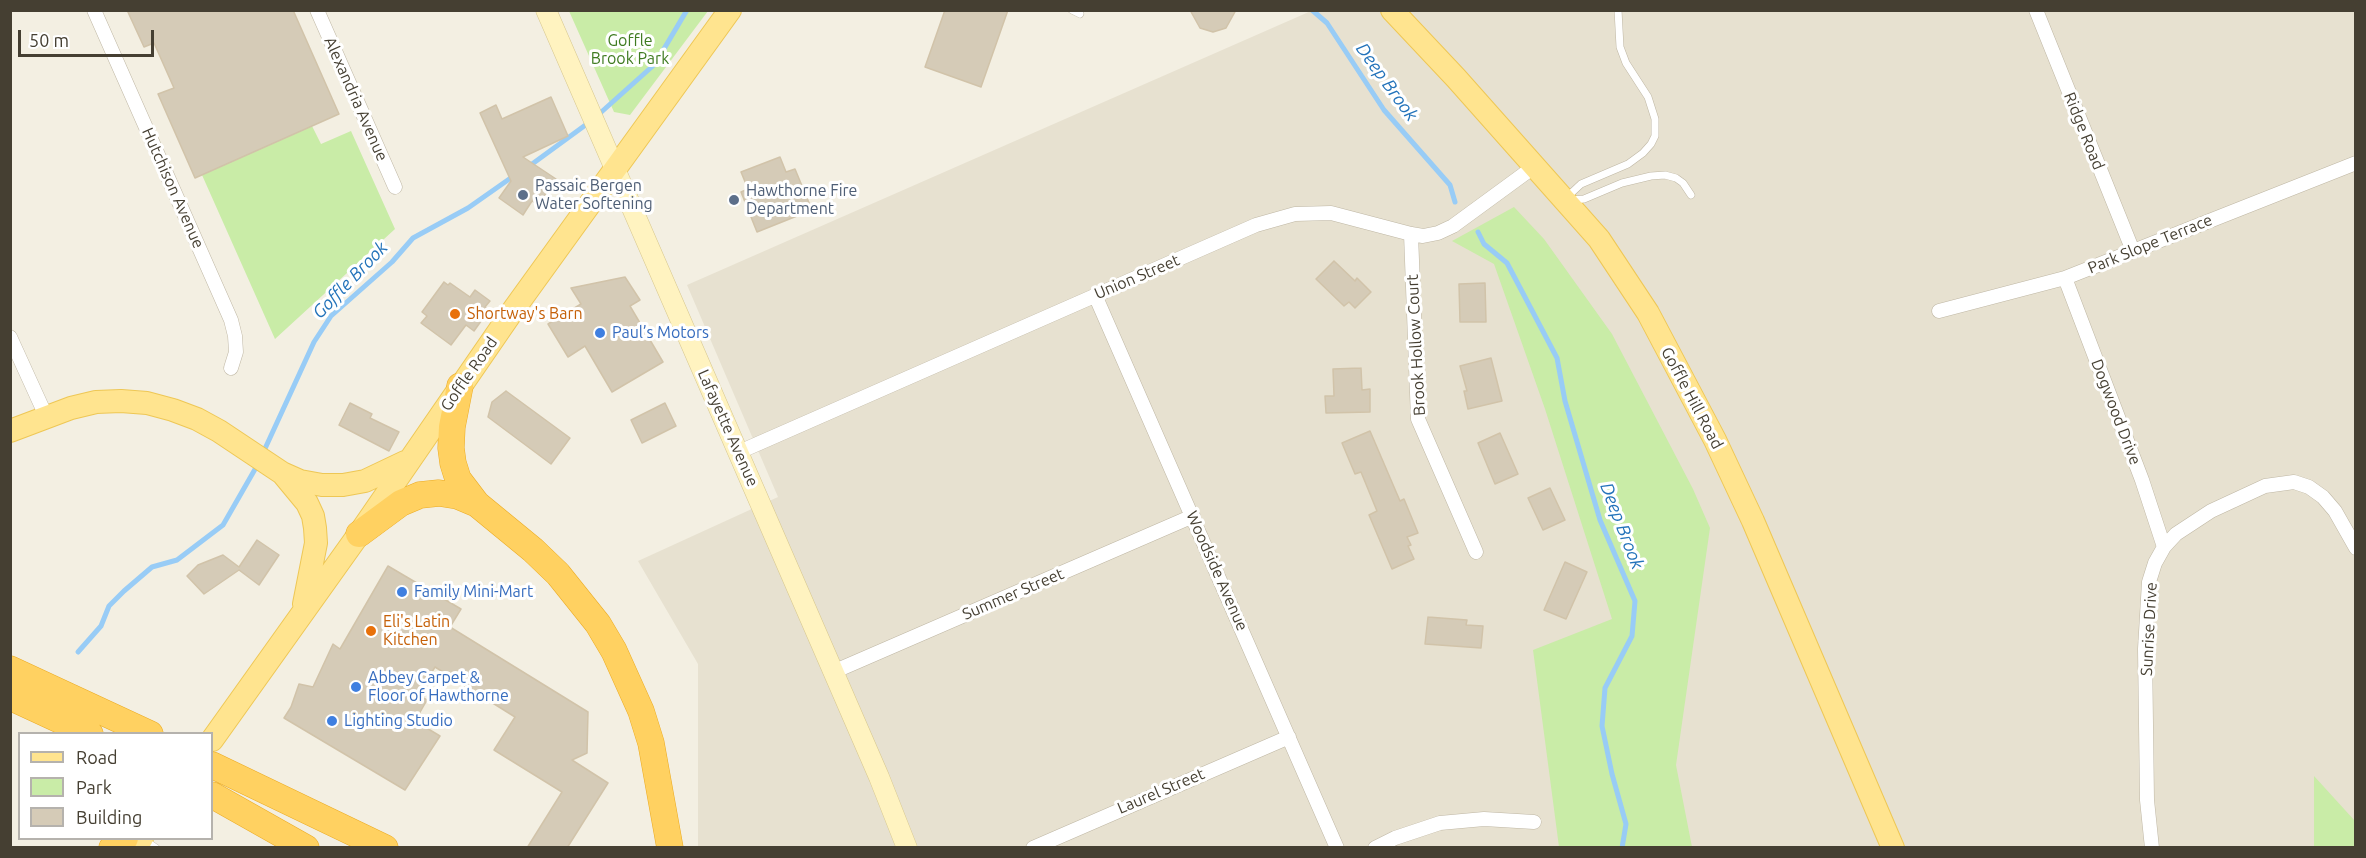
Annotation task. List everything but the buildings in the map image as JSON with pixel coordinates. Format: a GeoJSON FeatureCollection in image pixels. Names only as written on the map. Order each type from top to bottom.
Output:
{"type":"FeatureCollection","features":[{"type":"Feature","properties":{"kind":"highway"},"geometry":{"type":"LineString","coordinates":[[460,386],[452,427],[451,448],[453,464],[459,479],[477,504],[533,550],[558,574],[598,624],[623,669],[641,711],[658,776],[670,848]]}},
{"type":"Feature","properties":{"kind":"highway"},"geometry":{"type":"LineString","coordinates":[[359,534],[401,503],[420,495],[439,493],[458,496],[477,504]]}},
{"type":"Feature","properties":{"kind":"highway"},"geometry":{"type":"LineString","coordinates":[[10,669],[146,732]]}},
{"type":"Feature","properties":{"kind":"highway"},"geometry":{"type":"LineString","coordinates":[[10,697],[86,732]]}},
{"type":"Feature","properties":{"kind":"highway"},"geometry":{"type":"LineString","coordinates":[[10,716],[55,732]]}},
{"type":"Feature","properties":{"kind":"highway"},"geometry":{"type":"LineString","coordinates":[[215,767],[358,848]]}},
{"type":"Feature","properties":{"kind":"highway"},"geometry":{"type":"LineString","coordinates":[[215,767],[385,848]]}},
{"type":"Feature","properties":{"kind":"highway"},"geometry":{"type":"LineString","coordinates":[[652,848],[659,807],[658,776]]}},
{"type":"Feature","properties":{"kind":"highway"},"geometry":{"type":"LineString","coordinates":[[213,797],[288,848]]}},
{"type":"Feature","properties":{"kind":"highway"},"geometry":{"type":"LineString","coordinates":[[213,797],[306,848]]}},
{"type":"Feature","properties":{"kind":"main road","name":"Goffle Road"},"geometry":{"type":"LineString","coordinates":[[213,739],[303,609],[359,534],[460,386],[730,10]]}},
{"type":"Feature","properties":{"kind":"main road","name":"Goffle Hill Road"},"geometry":{"type":"LineString","coordinates":[[1392,10],[1456,78],[1599,239],[1648,313],[1715,440],[1753,521],[1893,848]]}},
{"type":"Feature","properties":{"kind":"main road"},"geometry":{"type":"LineString","coordinates":[[10,431],[46,416],[96,402],[147,403],[196,419],[276,470],[300,481],[321,485],[343,485],[365,481],[407,462]]}},
{"type":"Feature","properties":{"kind":"main road"},"geometry":{"type":"LineString","coordinates":[[276,470],[308,503],[314,516],[316,543],[303,609]]}},
{"type":"Feature","properties":{"kind":"main road"},"geometry":{"type":"LineString","coordinates":[[10,660],[98,708]]}},
{"type":"Feature","properties":{"kind":"street","name":"Hutchison Avenue"},"geometry":{"type":"LineString","coordinates":[[94,10],[231,320],[236,344],[231,368]]}},
{"type":"Feature","properties":{"kind":"street","name":"Alexandria Avenue"},"geometry":{"type":"LineString","coordinates":[[317,10],[395,187]]}},
{"type":"Feature","properties":{"kind":"street","name":"Lafayette Avenue"},"geometry":{"type":"LineString","coordinates":[[546,10],[739,452],[879,777],[907,848]]}},
{"type":"Feature","properties":{"kind":"street","name":"Ridge Road"},"geometry":{"type":"LineString","coordinates":[[2036,10],[2133,251]]}},
{"type":"Feature","properties":{"kind":"street","name":"Park Slope Terrace"},"geometry":{"type":"LineString","coordinates":[[1939,311],[2065,278],[2355,163]]}},
{"type":"Feature","properties":{"kind":"street","name":"Union Street"},"geometry":{"type":"LineString","coordinates":[[739,452],[1256,225],[1295,214],[1331,213],[1411,234],[1423,236],[1438,233],[1453,226],[1535,166]]}},
{"type":"Feature","properties":{"kind":"street","name":"Brook Hollow Court"},"geometry":{"type":"LineString","coordinates":[[1411,234],[1418,419],[1476,552]]}},
{"type":"Feature","properties":{"kind":"street","name":"Dogwood Drive"},"geometry":{"type":"LineString","coordinates":[[2065,278],[2142,480],[2164,547]]}},
{"type":"Feature","properties":{"kind":"street","name":"Woodside Avenue"},"geometry":{"type":"LineString","coordinates":[[1095,295],[1336,848]]}},
{"type":"Feature","properties":{"kind":"street"},"geometry":{"type":"LineString","coordinates":[[10,337],[46,416]]}},
{"type":"Feature","properties":{"kind":"street","name":"Sunrise Drive"},"geometry":{"type":"LineString","coordinates":[[2152,848],[2147,800],[2145,650],[2149,582],[2155,563],[2164,547],[2176,534],[2211,511],[2265,486],[2294,482],[2309,487],[2323,497],[2335,511],[2355,548]]}},
{"type":"Feature","properties":{"kind":"street","name":"Summer Street"},"geometry":{"type":"LineString","coordinates":[[833,672],[1193,516]]}},
{"type":"Feature","properties":{"kind":"street","name":"Laurel Street"},"geometry":{"type":"LineString","coordinates":[[1033,848],[1289,737]]}},
{"type":"Feature","properties":{"kind":"street"},"geometry":{"type":"LineString","coordinates":[[1375,848],[1395,838],[1440,823],[1484,819],[1534,822]]}},
{"type":"Feature","properties":{"kind":"lane"},"geometry":{"type":"LineString","coordinates":[[1564,200],[1573,189],[1581,184],[1636,159],[1651,144],[1654,136],[1655,119],[1648,97],[1626,63],[1620,47],[1618,10]]}},
{"type":"Feature","properties":{"kind":"lane"},"geometry":{"type":"LineString","coordinates":[[1564,200],[1584,199],[1622,183],[1665,175],[1683,183],[1691,195]]}},
{"type":"Feature","properties":{"kind":"shaded area"},"geometry":{"type":"Polygon","coordinates":[[[1311,11],[2355,11],[2355,847],[698,847],[698,664],[638,561],[778,497],[687,285],[1311,11]]]}},
{"type":"Feature","properties":{"kind":"green space","name":"Goffle Brook Park"},"geometry":{"type":"Polygon","coordinates":[[[569,11],[708,11],[630,115],[614,112],[569,11]]]}},
{"type":"Feature","properties":{"kind":"green space"},"geometry":{"type":"Polygon","coordinates":[[[312,126],[321,144],[351,131],[395,229],[275,339],[202,175],[312,126]]]}},
{"type":"Feature","properties":{"kind":"green space"},"geometry":{"type":"Polygon","coordinates":[[[1514,207],[1544,239],[1612,334],[1693,489],[1710,528],[1676,765],[1692,847],[1559,847],[1533,650],[1612,619],[1545,409],[1494,264],[1452,241],[1514,207]]]}},
{"type":"Feature","properties":{"kind":"green space"},"geometry":{"type":"Polygon","coordinates":[[[2314,776],[2355,821],[2355,847],[2314,847],[2314,776]]]}},
{"type":"Feature","properties":{"kind":"waterway","name":"Goffle Brook"},"geometry":{"type":"LineString","coordinates":[[598,115],[655,64],[687,10]]}},
{"type":"Feature","properties":{"kind":"waterway","name":"Deep Brook"},"geometry":{"type":"LineString","coordinates":[[1312,10],[1327,23],[1384,110],[1450,185],[1455,202]]}},
{"type":"Feature","properties":{"kind":"waterway","name":"Goffle Brook"},"geometry":{"type":"LineString","coordinates":[[528,167],[591,121]]}},
{"type":"Feature","properties":{"kind":"waterway","name":"Goffle Brook"},"geometry":{"type":"LineString","coordinates":[[263,453],[314,342],[331,316],[392,262],[413,238],[468,208],[515,175]]}},
{"type":"Feature","properties":{"kind":"waterway","name":"Deep Brook"},"geometry":{"type":"LineString","coordinates":[[1478,232],[1484,244],[1507,263],[1557,358],[1565,401],[1600,520],[1635,601],[1632,636],[1605,688],[1602,726],[1626,824],[1622,848]]}},
{"type":"Feature","properties":{"kind":"waterway","name":"Goffle Brook"},"geometry":{"type":"LineString","coordinates":[[78,652],[101,626],[109,606],[124,591],[152,567],[177,560],[223,525],[258,464]]}},
{"type":"Feature","properties":{"kind":"place","name":"Passaic Bergen Water Softening"},"geometry":{"type":"Point","coordinates":[523,195]}},
{"type":"Feature","properties":{"kind":"place","name":"Hawthorne Fire Department"},"geometry":{"type":"Point","coordinates":[734,200]}},
{"type":"Feature","properties":{"kind":"place","name":"Shortway's Barn"},"geometry":{"type":"Point","coordinates":[455,314]}},
{"type":"Feature","properties":{"kind":"place","name":"Paul’s Motors"},"geometry":{"type":"Point","coordinates":[600,333]}},
{"type":"Feature","properties":{"kind":"place","name":"Family Mini-Mart"},"geometry":{"type":"Point","coordinates":[402,592]}},
{"type":"Feature","properties":{"kind":"place","name":"Eli's Latin Kitchen"},"geometry":{"type":"Point","coordinates":[371,631]}},
{"type":"Feature","properties":{"kind":"place","name":"Abbey Carpet & Floor of Hawthorne"},"geometry":{"type":"Point","coordinates":[356,687]}},
{"type":"Feature","properties":{"kind":"place","name":"Lighting Studio"},"geometry":{"type":"Point","coordinates":[332,721]}}]}
